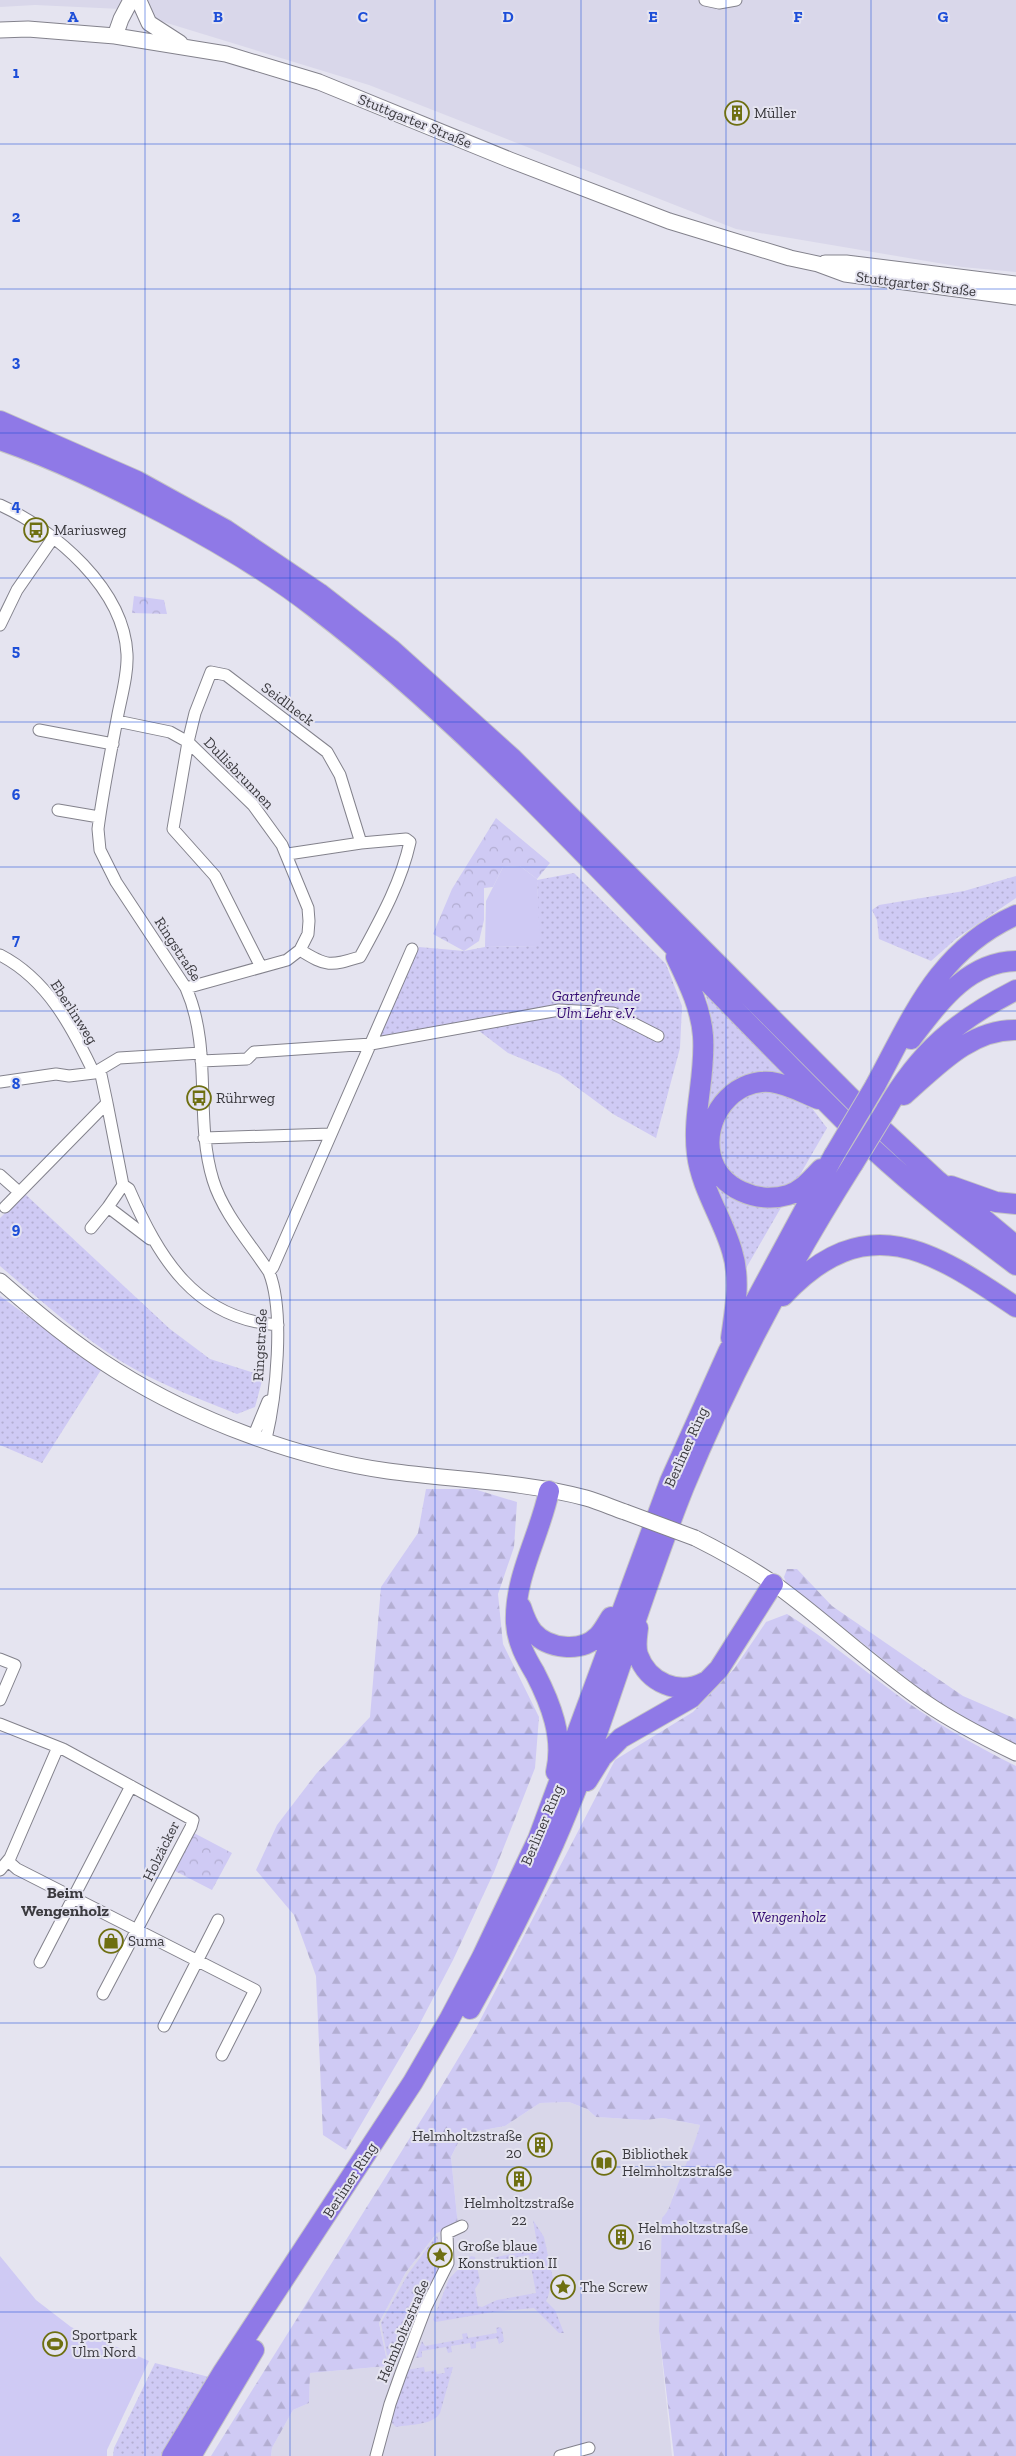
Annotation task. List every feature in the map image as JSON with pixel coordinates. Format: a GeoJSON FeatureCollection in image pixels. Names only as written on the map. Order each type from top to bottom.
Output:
{"type":"FeatureCollection","features":[{"type":"Feature","properties":{"kind":"highway"},"geometry":{"type":"LineString","coordinates":[[0,421],[137,481],[226,530],[320,593],[392,650],[513,759],[842,1091],[938,1181],[1016,1246]]}},
{"type":"Feature","properties":{"kind":"highway"},"geometry":{"type":"LineString","coordinates":[[0,440],[54,460],[131,496],[218,542],[314,606],[440,712],[534,803],[872,1148],[1016,1266]]}},
{"type":"Feature","properties":{"kind":"highway"},"geometry":{"type":"LineString","coordinates":[[829,1104],[783,1084],[758,1082],[744,1086],[723,1103],[716,1114],[710,1140],[711,1156],[716,1170],[732,1186],[751,1195],[772,1198],[789,1195],[805,1186],[834,1155],[875,1086],[933,981],[958,953],[1010,918]]}},
{"type":"Feature","properties":{"kind":"highway"},"geometry":{"type":"LineString","coordinates":[[670,943],[692,991],[703,1036],[703,1062],[696,1113],[697,1156],[702,1174],[733,1252],[736,1274],[736,1303],[728,1352]]}},
{"type":"Feature","properties":{"kind":"highway"},"geometry":{"type":"LineString","coordinates":[[875,1086],[951,990],[969,975],[986,967],[1016,962]]}},
{"type":"Feature","properties":{"kind":"highway"},"geometry":{"type":"LineString","coordinates":[[908,1084],[918,1062],[956,1026],[983,1008],[1016,990]]}},
{"type":"Feature","properties":{"kind":"highway"},"geometry":{"type":"LineString","coordinates":[[908,1084],[972,1041],[991,1033],[1016,1030]]}},
{"type":"Feature","properties":{"kind":"highway","name":"Berliner Ring"},"geometry":{"type":"LineString","coordinates":[[191,2456],[238,2375],[425,2086],[496,1963],[546,1840],[564,1774],[631,1607],[722,1402],[764,1317],[824,1210],[886,1110],[908,1084]]}},
{"type":"Feature","properties":{"kind":"highway","name":"Berliner Ring"},"geometry":{"type":"LineString","coordinates":[[631,1607],[670,1481],[728,1352],[834,1155]]}},
{"type":"Feature","properties":{"kind":"highway"},"geometry":{"type":"LineString","coordinates":[[938,1181],[996,1202],[1016,1204]]}},
{"type":"Feature","properties":{"kind":"highway"},"geometry":{"type":"LineString","coordinates":[[764,1317],[784,1294],[817,1265],[853,1248],[875,1245],[898,1245],[941,1260],[965,1272],[1016,1307]]}},
{"type":"Feature","properties":{"kind":"highway"},"geometry":{"type":"LineString","coordinates":[[546,1840],[557,1766],[558,1738],[552,1710],[520,1641],[516,1624],[518,1598],[550,1491]]}},
{"type":"Feature","properties":{"kind":"highway"},"geometry":{"type":"LineString","coordinates":[[546,1840],[612,1746],[628,1732],[691,1698],[719,1669],[773,1584]]}},
{"type":"Feature","properties":{"kind":"highway"},"geometry":{"type":"LineString","coordinates":[[518,1598],[524,1616],[535,1634],[551,1644],[568,1647],[583,1644],[597,1637],[610,1618],[631,1607],[638,1656],[647,1672],[665,1685],[676,1688],[693,1687],[709,1679]]}},
{"type":"Feature","properties":{"kind":"highway","name":"Berliner Ring"},"geometry":{"type":"LineString","coordinates":[[172,2456],[223,2372],[413,2082],[546,1840]]}},
{"type":"Feature","properties":{"kind":"street"},"geometry":{"type":"LineString","coordinates":[[705,0],[719,3],[736,0]]}},
{"type":"Feature","properties":{"kind":"street"},"geometry":{"type":"LineString","coordinates":[[115,36],[121,19],[137,1]]}},
{"type":"Feature","properties":{"kind":"street"},"geometry":{"type":"LineString","coordinates":[[134,38],[137,1]]}},
{"type":"Feature","properties":{"kind":"street"},"geometry":{"type":"LineString","coordinates":[[137,1],[149,23],[184,46]]}},
{"type":"Feature","properties":{"kind":"street","name":"Stuttgarter Straße"},"geometry":{"type":"LineString","coordinates":[[0,30],[28,29],[134,38],[226,54],[319,82],[510,160],[669,221],[790,258],[818,264],[844,274],[1016,297]]}},
{"type":"Feature","properties":{"kind":"street","name":"Stuttgarter Straße"},"geometry":{"type":"LineString","coordinates":[[818,264],[846,263],[1016,284]]}},
{"type":"Feature","properties":{"kind":"street","name":"Ringstraße"},"geometry":{"type":"LineString","coordinates":[[0,504],[24,516],[77,559],[100,584],[119,617],[125,638],[127,659],[99,817],[98,836],[100,850],[104,861],[151,938],[186,988],[198,1020],[204,1138],[213,1181],[221,1199],[268,1272],[276,1296],[278,1326],[272,1390],[260,1437]]}},
{"type":"Feature","properties":{"kind":"street"},"geometry":{"type":"LineString","coordinates":[[0,625],[17,590],[53,538]]}},
{"type":"Feature","properties":{"kind":"street","name":"Seidlheck"},"geometry":{"type":"LineString","coordinates":[[188,742],[195,713],[211,672],[226,675],[327,752],[340,775],[361,843]]}},
{"type":"Feature","properties":{"kind":"street","name":"Dullisbrunnen"},"geometry":{"type":"LineString","coordinates":[[117,721],[170,732],[188,742],[253,805],[288,854],[308,908],[308,934],[300,950]]}},
{"type":"Feature","properties":{"kind":"street"},"geometry":{"type":"LineString","coordinates":[[39,730],[113,744]]}},
{"type":"Feature","properties":{"kind":"street","name":"Dullisbrunnen"},"geometry":{"type":"LineString","coordinates":[[188,742],[173,829],[215,876],[261,968]]}},
{"type":"Feature","properties":{"kind":"street"},"geometry":{"type":"LineString","coordinates":[[58,810],[99,817]]}},
{"type":"Feature","properties":{"kind":"street"},"geometry":{"type":"LineString","coordinates":[[186,988],[287,960],[300,950],[317,961],[333,965],[360,957],[399,878],[410,842],[406,839],[361,843],[288,854]]}},
{"type":"Feature","properties":{"kind":"street"},"geometry":{"type":"LineString","coordinates":[[268,1272],[273,1267],[412,949]]}},
{"type":"Feature","properties":{"kind":"street","name":"Eberlinweg"},"geometry":{"type":"LineString","coordinates":[[0,955],[15,962],[33,978],[54,1002],[97,1071]]}},
{"type":"Feature","properties":{"kind":"street"},"geometry":{"type":"LineString","coordinates":[[0,1082],[56,1074],[69,1076],[97,1071],[119,1058],[201,1056],[247,1059],[254,1052],[371,1044],[559,1010],[613,1013],[658,1036]]}},
{"type":"Feature","properties":{"kind":"street"},"geometry":{"type":"LineString","coordinates":[[97,1071],[107,1103],[123,1185],[129,1189],[154,1242],[179,1276],[214,1306],[244,1320],[278,1326]]}},
{"type":"Feature","properties":{"kind":"street"},"geometry":{"type":"LineString","coordinates":[[5,1207],[107,1103]]}},
{"type":"Feature","properties":{"kind":"street"},"geometry":{"type":"LineString","coordinates":[[204,1138],[330,1134]]}},
{"type":"Feature","properties":{"kind":"street"},"geometry":{"type":"LineString","coordinates":[[0,1175],[19,1192]]}},
{"type":"Feature","properties":{"kind":"street"},"geometry":{"type":"LineString","coordinates":[[91,1228],[123,1185]]}},
{"type":"Feature","properties":{"kind":"street"},"geometry":{"type":"LineString","coordinates":[[108,1207],[154,1242]]}},
{"type":"Feature","properties":{"kind":"street"},"geometry":{"type":"LineString","coordinates":[[0,1281],[55,1327],[116,1371],[207,1418],[311,1454],[362,1466],[550,1491],[587,1499],[695,1538],[737,1560],[773,1584],[928,1704],[974,1732],[1016,1753]]}},
{"type":"Feature","properties":{"kind":"street"},"geometry":{"type":"LineString","coordinates":[[0,1659],[15,1666],[0,1700]]}},
{"type":"Feature","properties":{"kind":"street","name":"Holzäcker"},"geometry":{"type":"LineString","coordinates":[[0,1724],[58,1747],[193,1820],[103,1994]]}},
{"type":"Feature","properties":{"kind":"street"},"geometry":{"type":"LineString","coordinates":[[0,1870],[8,1861],[58,1747]]}},
{"type":"Feature","properties":{"kind":"street"},"geometry":{"type":"LineString","coordinates":[[40,1962],[130,1786]]}},
{"type":"Feature","properties":{"kind":"street"},"geometry":{"type":"LineString","coordinates":[[8,1861],[17,1869],[255,1990],[222,2054]]}},
{"type":"Feature","properties":{"kind":"street"},"geometry":{"type":"LineString","coordinates":[[164,2026],[218,1920]]}},
{"type":"Feature","properties":{"kind":"street","name":"Helmholtzstraße"},"geometry":{"type":"LineString","coordinates":[[376,2456],[390,2404],[401,2373],[426,2307],[448,2263],[448,2233],[462,2226]]}},
{"type":"Feature","properties":{"kind":"street"},"geometry":{"type":"LineString","coordinates":[[560,2456],[589,2448]]}},
{"type":"Feature","properties":{"kind":"shaded area"},"geometry":{"type":"Polygon","coordinates":[[[0,0],[1016,0],[1016,272],[962,267],[736,229],[369,85],[121,9],[35,5],[0,7],[0,0]]]}},
{"type":"Feature","properties":{"kind":"shaded area"},"geometry":{"type":"Polygon","coordinates":[[[569,2102],[587,2109],[596,2117],[645,2120],[663,2118],[700,2125],[689,2163],[673,2195],[661,2297],[659,2331],[672,2456],[271,2456],[272,2448],[293,2410],[309,2403],[310,2373],[388,2366],[379,2323],[406,2272],[437,2233],[458,2226],[451,2157],[459,2141],[478,2131],[505,2126],[540,2103],[569,2102]]]}},
{"type":"Feature","properties":{"kind":"green space"},"geometry":{"type":"Polygon","coordinates":[[[134,596],[164,600],[167,614],[132,613],[134,596]]]}},
{"type":"Feature","properties":{"kind":"green space"},"geometry":{"type":"Polygon","coordinates":[[[496,818],[550,863],[537,879],[520,866],[503,867],[493,887],[484,888],[484,920],[479,941],[464,951],[433,934],[452,889],[496,818]]]}},
{"type":"Feature","properties":{"kind":"green space"},"geometry":{"type":"Polygon","coordinates":[[[520,866],[537,879],[540,946],[485,947],[486,901],[503,867],[520,866]]]}},
{"type":"Feature","properties":{"kind":"green space","name":"Gartenfreunde Ulm Lehr e.V."},"geometry":{"type":"Polygon","coordinates":[[[574,873],[666,964],[682,1006],[680,1048],[656,1138],[613,1114],[559,1074],[508,1053],[466,1021],[377,1038],[419,947],[464,951],[485,947],[539,946],[537,880],[574,873]]]}},
{"type":"Feature","properties":{"kind":"green space"},"geometry":{"type":"Polygon","coordinates":[[[1016,876],[1016,898],[957,938],[931,961],[879,939],[877,920],[872,910],[879,905],[964,891],[1016,876]]]}},
{"type":"Feature","properties":{"kind":"green space"},"geometry":{"type":"Polygon","coordinates":[[[705,992],[787,1075],[827,1128],[745,1270],[705,1165],[711,1017],[705,992]]]}},
{"type":"Feature","properties":{"kind":"green space"},"geometry":{"type":"Polygon","coordinates":[[[25,1194],[170,1329],[210,1359],[261,1375],[262,1381],[255,1407],[237,1414],[147,1376],[103,1350],[0,1266],[0,1218],[25,1194]]]}},
{"type":"Feature","properties":{"kind":"green space"},"geometry":{"type":"Polygon","coordinates":[[[0,1296],[101,1370],[42,1463],[0,1445],[0,1296]]]}},
{"type":"Feature","properties":{"kind":"green space"},"geometry":{"type":"Polygon","coordinates":[[[426,1489],[474,1489],[517,1502],[514,1547],[498,1594],[503,1644],[539,1717],[535,1768],[494,1872],[453,1960],[417,2029],[346,2150],[323,2135],[316,1976],[294,1915],[256,1870],[277,1825],[316,1774],[370,1717],[381,1587],[418,1533],[426,1489]]]}},
{"type":"Feature","properties":{"kind":"green space"},"geometry":{"type":"Polygon","coordinates":[[[787,1569],[797,1569],[832,1606],[963,1696],[1016,1719],[1016,1744],[975,1725],[930,1697],[786,1582],[784,1577],[787,1569]]]}},
{"type":"Feature","properties":{"kind":"green space","name":"Wengenholz"},"geometry":{"type":"Polygon","coordinates":[[[787,1614],[936,1722],[1016,1766],[1016,2456],[674,2456],[659,2331],[662,2218],[670,2207],[700,2125],[663,2118],[645,2120],[596,2117],[587,2109],[569,2102],[540,2103],[505,2126],[478,2131],[459,2141],[451,2157],[458,2226],[437,2233],[406,2272],[379,2323],[388,2366],[310,2373],[309,2403],[293,2410],[272,2448],[271,2456],[211,2456],[474,2032],[615,1760],[693,1712],[734,1669],[766,1622],[787,1614]]]}},
{"type":"Feature","properties":{"kind":"green space"},"geometry":{"type":"Polygon","coordinates":[[[194,1833],[232,1853],[212,1890],[175,1871],[194,1833]]]}},
{"type":"Feature","properties":{"kind":"green space"},"geometry":{"type":"Polygon","coordinates":[[[533,2220],[544,2237],[553,2279],[546,2301],[555,2310],[564,2333],[559,2333],[534,2308],[493,2312],[436,2322],[433,2320],[449,2279],[471,2256],[475,2257],[480,2281],[475,2289],[478,2306],[482,2307],[497,2300],[536,2293],[529,2255],[491,2262],[491,2258],[538,2249],[533,2220]]]}},
{"type":"Feature","properties":{"kind":"green space"},"geometry":{"type":"Polygon","coordinates":[[[437,2235],[442,2257],[440,2266],[409,2332],[399,2359],[387,2355],[381,2323],[408,2274],[437,2235]]]}},
{"type":"Feature","properties":{"kind":"green space","name":"Sportpark Ulm Nord"},"geometry":{"type":"Polygon","coordinates":[[[0,2256],[36,2300],[71,2327],[149,2361],[107,2450],[107,2456],[0,2456],[0,2256]]]}},
{"type":"Feature","properties":{"kind":"green space"},"geometry":{"type":"Polygon","coordinates":[[[500,2327],[504,2341],[499,2344],[497,2338],[476,2342],[476,2348],[471,2349],[470,2343],[451,2346],[452,2352],[448,2353],[446,2347],[422,2351],[422,2357],[416,2358],[422,2341],[425,2346],[463,2339],[462,2334],[467,2333],[468,2338],[497,2333],[496,2328],[500,2327]]]}},
{"type":"Feature","properties":{"kind":"green space"},"geometry":{"type":"Polygon","coordinates":[[[155,2363],[209,2377],[181,2427],[161,2456],[113,2456],[114,2448],[155,2363]]]}},
{"type":"Feature","properties":{"kind":"green space"},"geometry":{"type":"Polygon","coordinates":[[[424,2367],[425,2372],[436,2370],[437,2374],[445,2373],[444,2368],[453,2367],[440,2413],[432,2420],[420,2424],[396,2427],[390,2421],[407,2370],[424,2367]]]}},
{"type":"Feature","properties":{"kind":"place","name":"Müller"},"geometry":{"type":"Point","coordinates":[737,113]}},
{"type":"Feature","properties":{"kind":"place","name":"Mariusweg"},"geometry":{"type":"Point","coordinates":[36,530]}},
{"type":"Feature","properties":{"kind":"place","name":"Rührweg"},"geometry":{"type":"Point","coordinates":[199,1098]}},
{"type":"Feature","properties":{"kind":"place","name":"Suma"},"geometry":{"type":"Point","coordinates":[111,1941]}},
{"type":"Feature","properties":{"kind":"place","name":"Helmholtzstraße 20"},"geometry":{"type":"Point","coordinates":[540,2145]}},
{"type":"Feature","properties":{"kind":"place","name":"Bibliothek Helmholtzstraße"},"geometry":{"type":"Point","coordinates":[604,2163]}},
{"type":"Feature","properties":{"kind":"place","name":"Helmholtzstraße 22"},"geometry":{"type":"Point","coordinates":[519,2179]}},
{"type":"Feature","properties":{"kind":"place","name":"Helmholtzstraße 16"},"geometry":{"type":"Point","coordinates":[621,2237]}},
{"type":"Feature","properties":{"kind":"place","name":"Große blaue Konstruktion II"},"geometry":{"type":"Point","coordinates":[440,2255]}},
{"type":"Feature","properties":{"kind":"place","name":"The Screw"},"geometry":{"type":"Point","coordinates":[563,2287]}},
{"type":"Feature","properties":{"kind":"place","name":"Sportpark Ulm Nord"},"geometry":{"type":"Point","coordinates":[55,2344]}},
{"type":"Feature","properties":{"kind":"district","name":"Beim Wengenholz"},"geometry":{"type":"Point","coordinates":[65,1901]}}]}
